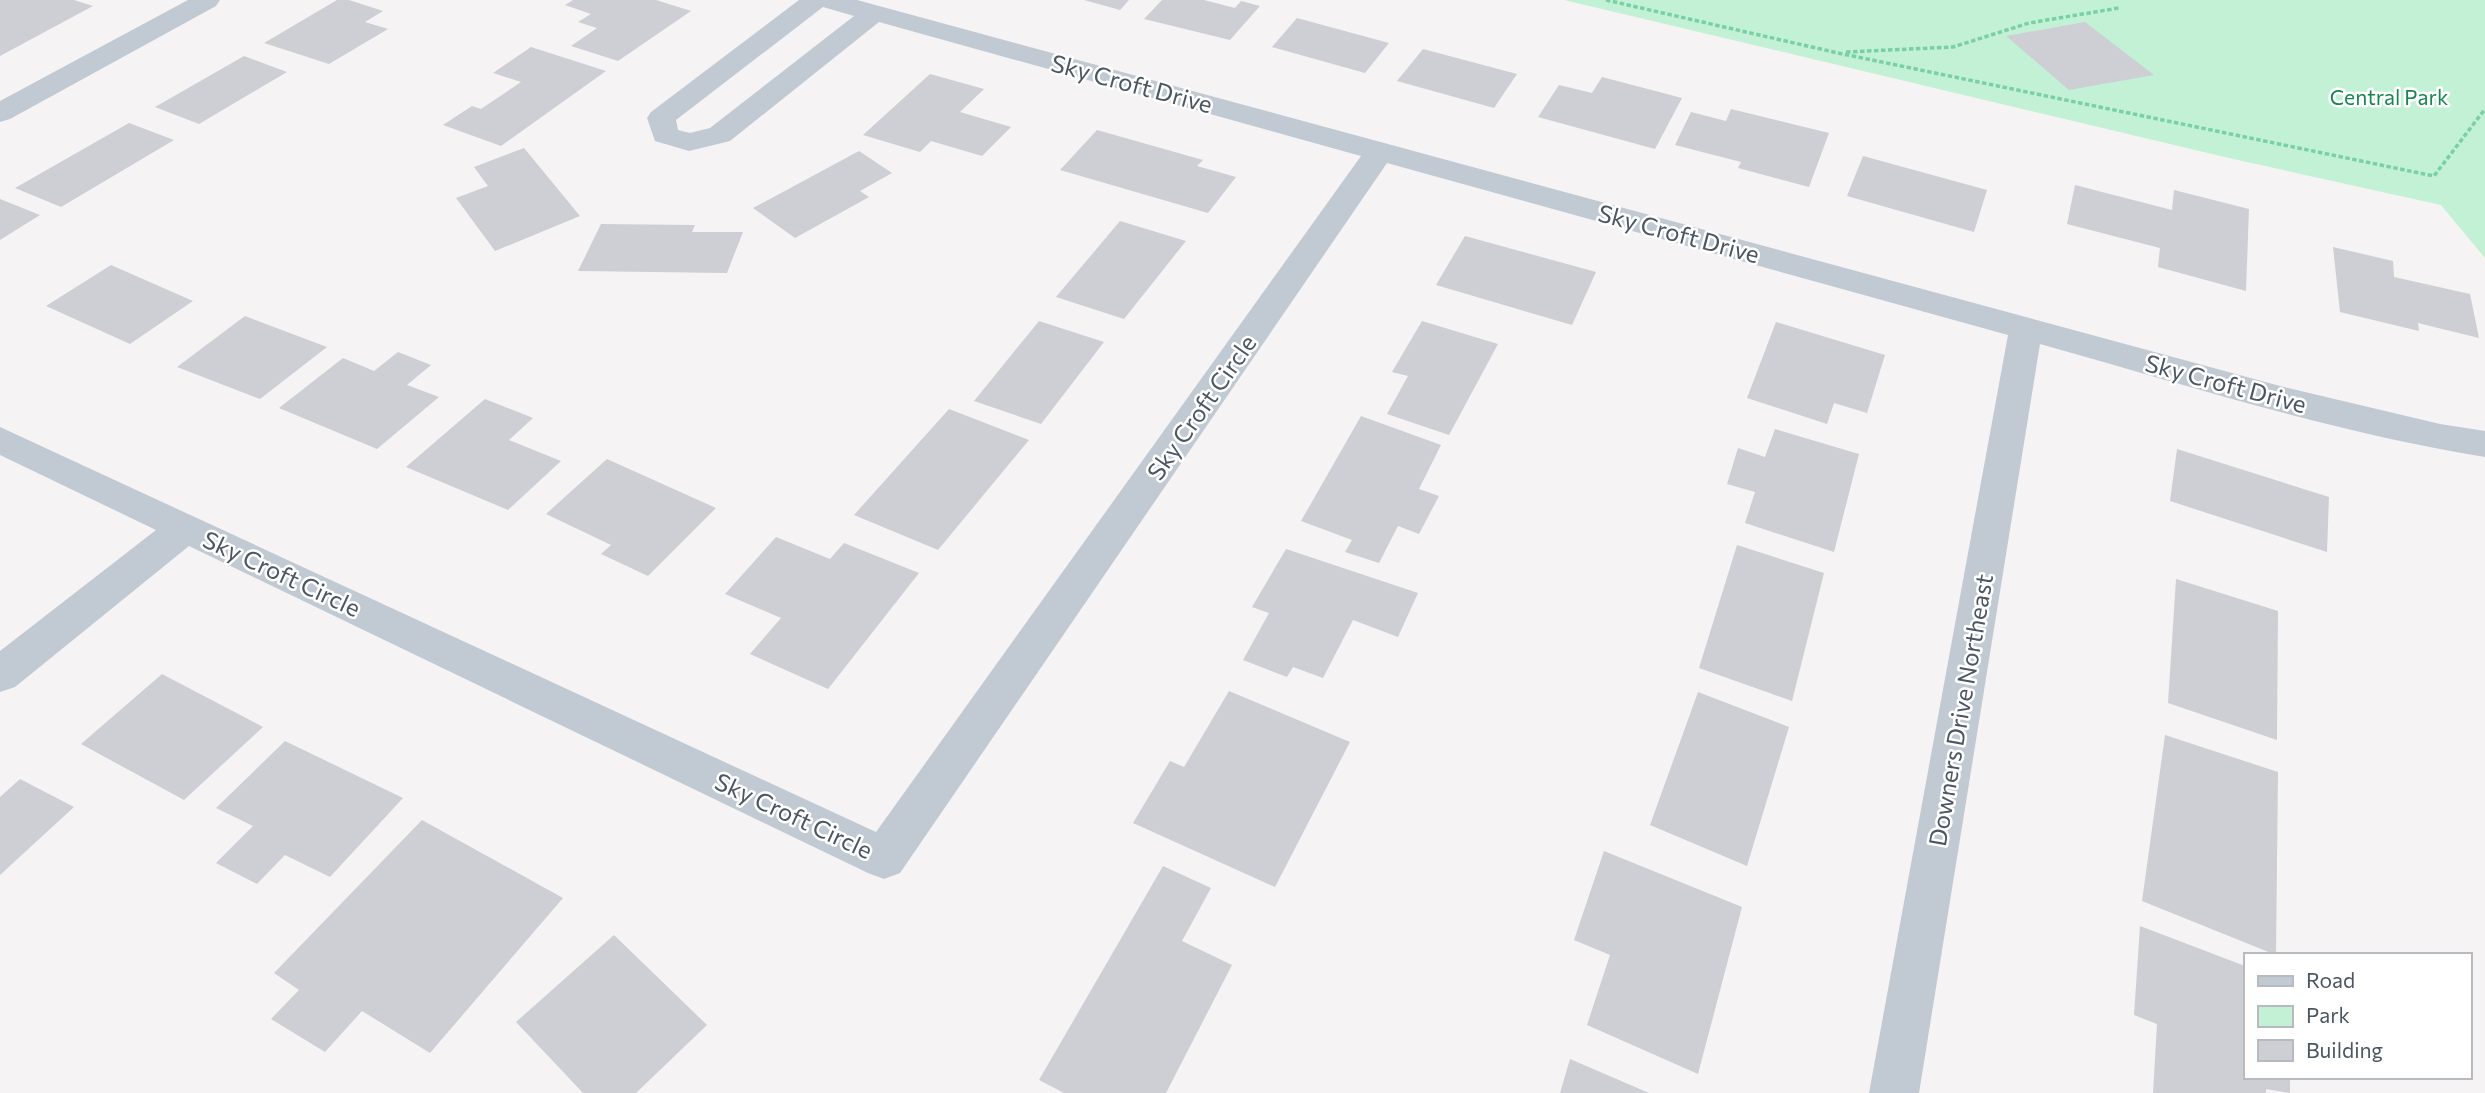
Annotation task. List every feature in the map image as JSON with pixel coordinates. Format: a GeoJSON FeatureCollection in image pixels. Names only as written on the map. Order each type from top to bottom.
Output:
{"type":"FeatureCollection","features":[{"type":"Feature","properties":{"kind":"street"},"geometry":{"type":"LineString","coordinates":[[0,113],[207,0]]}},
{"type":"Feature","properties":{"kind":"street"},"geometry":{"type":"LineString","coordinates":[[815,0],[661,118],[665,135],[689,142],[720,135],[874,13]]}},
{"type":"Feature","properties":{"kind":"street","name":"Sky Croft Drive"},"geometry":{"type":"LineString","coordinates":[[827,0],[2280,398],[2440,438],[2485,444]]}},
{"type":"Feature","properties":{"kind":"street","name":"Sky Croft Circle"},"geometry":{"type":"LineString","coordinates":[[0,440],[884,858],[1380,151]]}},
{"type":"Feature","properties":{"kind":"street","name":"Downers Drive Northeast"},"geometry":{"type":"LineString","coordinates":[[1894,1093],[2026,327]]}},
{"type":"Feature","properties":{"kind":"street"},"geometry":{"type":"LineString","coordinates":[[0,675],[186,528]]}},
{"type":"Feature","properties":{"kind":"path"},"geometry":{"type":"LineString","coordinates":[[1605,0],[1838,52],[2434,176],[2485,109]]}},
{"type":"Feature","properties":{"kind":"path"},"geometry":{"type":"LineString","coordinates":[[1838,52],[1953,47],[2029,23],[2119,9]]}},
{"type":"Feature","properties":{"kind":"green space","name":"Central Park"},"geometry":{"type":"Polygon","coordinates":[[[1564,0],[2485,0],[2485,258],[2441,205],[2229,158],[1564,0]]]}},
{"type":"Feature","properties":{"kind":"building"},"geometry":{"type":"Polygon","coordinates":[[[0,0],[74,0],[93,6],[0,56],[0,0]]]}},
{"type":"Feature","properties":{"kind":"building"},"geometry":{"type":"Polygon","coordinates":[[[337,0],[349,0],[383,11],[365,22],[388,29],[329,64],[264,43],[337,0]]]}},
{"type":"Feature","properties":{"kind":"building"},"geometry":{"type":"Polygon","coordinates":[[[573,0],[656,0],[691,11],[618,61],[571,46],[597,28],[578,22],[591,14],[565,5],[573,0]]]}},
{"type":"Feature","properties":{"kind":"building"},"geometry":{"type":"Polygon","coordinates":[[[1084,0],[1129,0],[1120,10],[1084,0]]]}},
{"type":"Feature","properties":{"kind":"building"},"geometry":{"type":"Polygon","coordinates":[[[1162,0],[1204,0],[1235,8],[1241,1],[1260,6],[1230,40],[1144,19],[1162,0]]]}},
{"type":"Feature","properties":{"kind":"building"},"geometry":{"type":"Polygon","coordinates":[[[1297,18],[1389,43],[1365,73],[1272,47],[1297,18]]]}},
{"type":"Feature","properties":{"kind":"building"},"geometry":{"type":"Polygon","coordinates":[[[2085,22],[2154,75],[2069,90],[2006,36],[2085,22]]]}},
{"type":"Feature","properties":{"kind":"building"},"geometry":{"type":"Polygon","coordinates":[[[531,47],[606,71],[501,146],[443,125],[472,106],[481,109],[521,82],[493,73],[531,47]]]}},
{"type":"Feature","properties":{"kind":"building"},"geometry":{"type":"Polygon","coordinates":[[[1423,49],[1517,74],[1494,108],[1397,81],[1423,49]]]}},
{"type":"Feature","properties":{"kind":"building"},"geometry":{"type":"Polygon","coordinates":[[[244,56],[287,72],[199,124],[155,107],[244,56]]]}},
{"type":"Feature","properties":{"kind":"building"},"geometry":{"type":"Polygon","coordinates":[[[930,74],[984,89],[960,112],[1011,127],[982,156],[931,141],[920,152],[863,135],[930,74]]]}},
{"type":"Feature","properties":{"kind":"building"},"geometry":{"type":"Polygon","coordinates":[[[1602,77],[1682,98],[1655,149],[1538,117],[1559,85],[1592,93],[1602,77]]]}},
{"type":"Feature","properties":{"kind":"building"},"geometry":{"type":"Polygon","coordinates":[[[1731,109],[1829,133],[1809,187],[1738,168],[1741,162],[1675,145],[1691,112],[1726,121],[1731,109]]]}},
{"type":"Feature","properties":{"kind":"building"},"geometry":{"type":"Polygon","coordinates":[[[129,123],[174,140],[61,207],[15,188],[129,123]]]}},
{"type":"Feature","properties":{"kind":"building"},"geometry":{"type":"Polygon","coordinates":[[[1097,130],[1203,160],[1197,166],[1236,177],[1208,213],[1060,170],[1097,130]]]}},
{"type":"Feature","properties":{"kind":"building"},"geometry":{"type":"Polygon","coordinates":[[[524,148],[580,216],[495,251],[456,198],[488,186],[474,167],[524,148]]]}},
{"type":"Feature","properties":{"kind":"building"},"geometry":{"type":"Polygon","coordinates":[[[859,151],[892,173],[860,191],[869,197],[795,238],[753,208],[859,151]]]}},
{"type":"Feature","properties":{"kind":"building"},"geometry":{"type":"Polygon","coordinates":[[[1863,156],[1987,190],[1974,232],[1847,196],[1863,156]]]}},
{"type":"Feature","properties":{"kind":"building"},"geometry":{"type":"Polygon","coordinates":[[[2075,185],[2172,210],[2174,190],[2249,209],[2246,291],[2158,267],[2160,248],[2067,224],[2075,185]]]}},
{"type":"Feature","properties":{"kind":"building"},"geometry":{"type":"Polygon","coordinates":[[[0,199],[40,215],[0,240],[0,199]]]}},
{"type":"Feature","properties":{"kind":"building"},"geometry":{"type":"Polygon","coordinates":[[[1120,221],[1186,241],[1124,319],[1056,297],[1120,221]]]}},
{"type":"Feature","properties":{"kind":"building"},"geometry":{"type":"Polygon","coordinates":[[[601,224],[695,225],[692,232],[743,232],[727,273],[578,271],[601,224]]]}},
{"type":"Feature","properties":{"kind":"building"},"geometry":{"type":"Polygon","coordinates":[[[1465,236],[1596,272],[1572,325],[1436,285],[1465,236]]]}},
{"type":"Feature","properties":{"kind":"building"},"geometry":{"type":"Polygon","coordinates":[[[2333,247],[2393,261],[2394,277],[2470,294],[2479,338],[2418,323],[2419,331],[2340,312],[2333,247]]]}},
{"type":"Feature","properties":{"kind":"building"},"geometry":{"type":"Polygon","coordinates":[[[111,265],[193,301],[130,344],[46,306],[111,265]]]}},
{"type":"Feature","properties":{"kind":"building"},"geometry":{"type":"Polygon","coordinates":[[[245,316],[327,347],[260,399],[177,367],[245,316]]]}},
{"type":"Feature","properties":{"kind":"building"},"geometry":{"type":"Polygon","coordinates":[[[1039,321],[1104,342],[1041,424],[974,401],[1039,321]]]}},
{"type":"Feature","properties":{"kind":"building"},"geometry":{"type":"Polygon","coordinates":[[[1422,321],[1498,344],[1449,435],[1387,414],[1408,376],[1392,372],[1422,321]]]}},
{"type":"Feature","properties":{"kind":"building"},"geometry":{"type":"Polygon","coordinates":[[[1776,322],[1885,355],[1867,413],[1834,403],[1827,424],[1747,398],[1776,322]]]}},
{"type":"Feature","properties":{"kind":"building"},"geometry":{"type":"Polygon","coordinates":[[[398,352],[431,365],[407,385],[439,397],[377,449],[279,408],[343,358],[374,371],[398,352]]]}},
{"type":"Feature","properties":{"kind":"building"},"geometry":{"type":"Polygon","coordinates":[[[485,399],[533,418],[509,440],[561,461],[508,510],[406,467],[485,399]]]}},
{"type":"Feature","properties":{"kind":"building"},"geometry":{"type":"Polygon","coordinates":[[[949,409],[1029,440],[938,550],[854,515],[949,409]]]}},
{"type":"Feature","properties":{"kind":"building"},"geometry":{"type":"Polygon","coordinates":[[[1361,416],[1441,445],[1419,489],[1439,496],[1419,534],[1398,526],[1379,563],[1345,552],[1352,540],[1301,521],[1361,416]]]}},
{"type":"Feature","properties":{"kind":"building"},"geometry":{"type":"Polygon","coordinates":[[[1775,429],[1859,454],[1834,552],[1745,523],[1755,492],[1727,484],[1738,448],[1765,457],[1775,429]]]}},
{"type":"Feature","properties":{"kind":"building"},"geometry":{"type":"Polygon","coordinates":[[[2177,449],[2329,497],[2327,552],[2170,501],[2177,449]]]}},
{"type":"Feature","properties":{"kind":"building"},"geometry":{"type":"Polygon","coordinates":[[[607,459],[716,508],[648,576],[601,554],[611,545],[546,514],[607,459]]]}},
{"type":"Feature","properties":{"kind":"building"},"geometry":{"type":"Polygon","coordinates":[[[776,537],[830,559],[844,543],[919,573],[828,689],[750,654],[781,618],[725,594],[776,537]]]}},
{"type":"Feature","properties":{"kind":"building"},"geometry":{"type":"Polygon","coordinates":[[[1737,545],[1824,573],[1792,701],[1699,668],[1737,545]]]}},
{"type":"Feature","properties":{"kind":"building"},"geometry":{"type":"Polygon","coordinates":[[[1286,549],[1418,593],[1398,637],[1353,620],[1323,678],[1293,667],[1287,677],[1243,660],[1269,613],[1252,607],[1286,549]]]}},
{"type":"Feature","properties":{"kind":"building"},"geometry":{"type":"Polygon","coordinates":[[[2176,579],[2278,611],[2277,740],[2168,703],[2176,579]]]}},
{"type":"Feature","properties":{"kind":"building"},"geometry":{"type":"Polygon","coordinates":[[[162,674],[263,727],[184,800],[81,744],[162,674]]]}},
{"type":"Feature","properties":{"kind":"building"},"geometry":{"type":"Polygon","coordinates":[[[1229,691],[1350,742],[1275,887],[1133,823],[1170,761],[1184,767],[1229,691]]]}},
{"type":"Feature","properties":{"kind":"building"},"geometry":{"type":"Polygon","coordinates":[[[1698,692],[1789,727],[1747,866],[1650,825],[1698,692]]]}},
{"type":"Feature","properties":{"kind":"building"},"geometry":{"type":"Polygon","coordinates":[[[2165,735],[2278,772],[2276,953],[2142,901],[2165,735]]]}},
{"type":"Feature","properties":{"kind":"building"},"geometry":{"type":"Polygon","coordinates":[[[285,741],[403,798],[330,877],[285,855],[257,884],[216,863],[253,826],[216,808],[285,741]]]}},
{"type":"Feature","properties":{"kind":"building"},"geometry":{"type":"Polygon","coordinates":[[[20,779],[74,807],[0,875],[0,797],[20,779]]]}},
{"type":"Feature","properties":{"kind":"building"},"geometry":{"type":"Polygon","coordinates":[[[422,820],[563,898],[430,1053],[362,1011],[325,1052],[271,1019],[299,990],[274,973],[422,820]]]}},
{"type":"Feature","properties":{"kind":"building"},"geometry":{"type":"Polygon","coordinates":[[[1604,851],[1742,907],[1698,1074],[1587,1025],[1610,955],[1574,940],[1604,851]]]}},
{"type":"Feature","properties":{"kind":"building"},"geometry":{"type":"Polygon","coordinates":[[[1163,866],[1211,888],[1182,941],[1232,965],[1166,1093],[1064,1093],[1039,1080],[1163,866]]]}},
{"type":"Feature","properties":{"kind":"building"},"geometry":{"type":"Polygon","coordinates":[[[2140,926],[2244,966],[2244,1079],[2290,1079],[2290,1093],[2266,1089],[2266,1093],[2153,1093],[2157,1024],[2134,1015],[2140,926]]]}},
{"type":"Feature","properties":{"kind":"building"},"geometry":{"type":"Polygon","coordinates":[[[614,935],[707,1025],[636,1093],[583,1093],[516,1022],[614,935]]]}},
{"type":"Feature","properties":{"kind":"building"},"geometry":{"type":"Polygon","coordinates":[[[1570,1059],[1649,1093],[1560,1093],[1570,1059]]]}}]}
